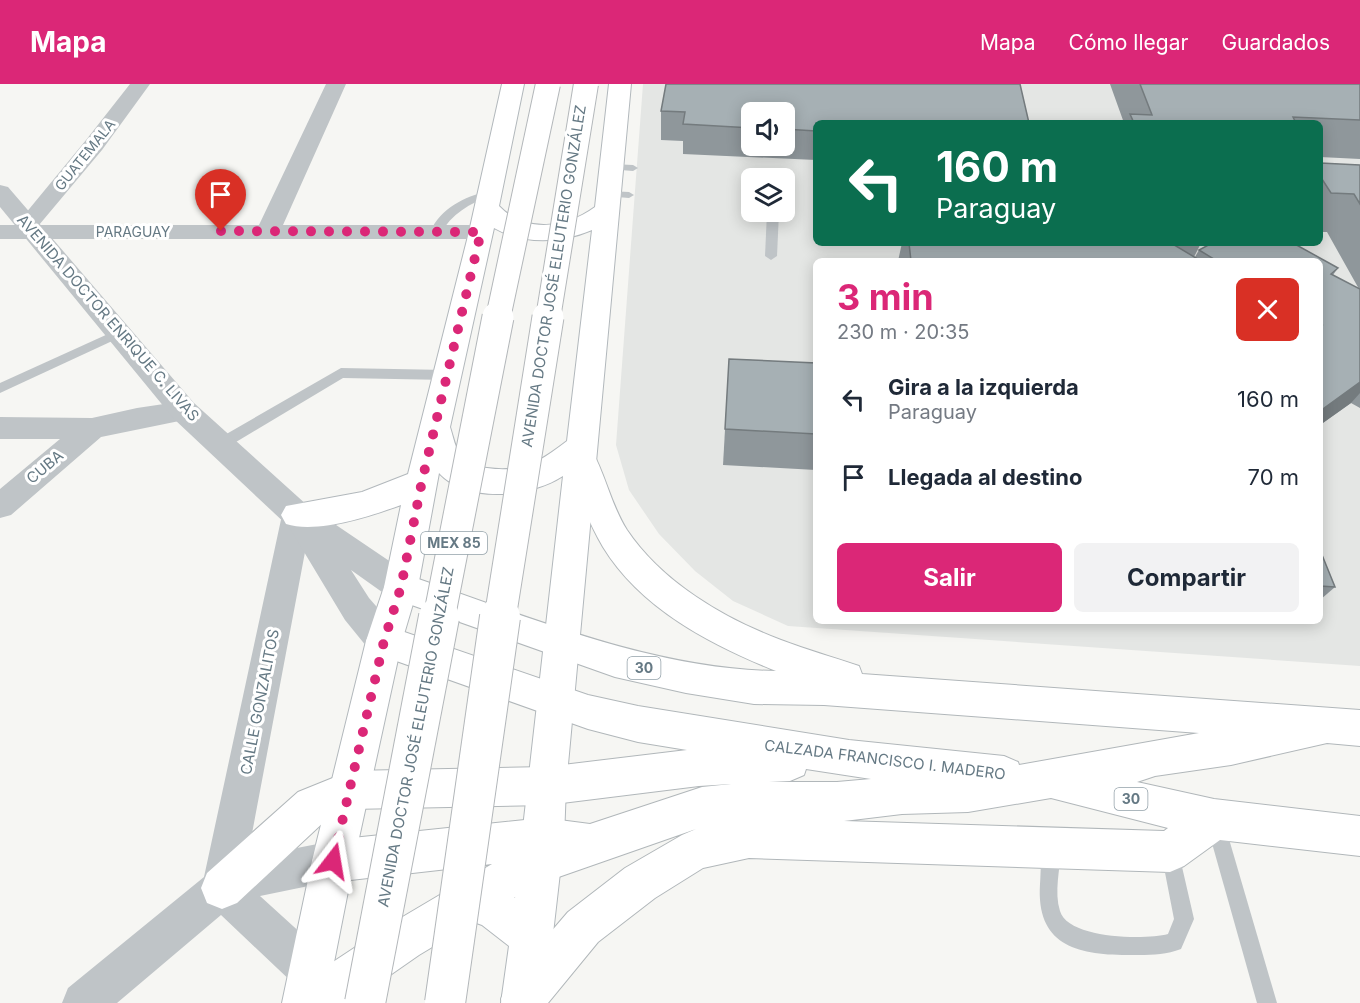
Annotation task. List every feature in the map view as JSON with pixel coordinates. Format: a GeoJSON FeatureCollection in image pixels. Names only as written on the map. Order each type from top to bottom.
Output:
{"type":"FeatureCollection","features":[{"type":"Feature","properties":{"kind":"main road"},"geometry":{"type":"LineString","coordinates":[[309,992],[333,861],[384,641],[401,587],[422,481],[481,232],[513,84]]}},
{"type":"Feature","properties":{"kind":"main road","name":"AVENIDA DOCTOR JOSÉ ELEUTERIO GONZÁLEZ"},"geometry":{"type":"LineString","coordinates":[[365,1003],[480,402],[548,84]]}},
{"type":"Feature","properties":{"kind":"main road","name":"AVENIDA DOCTOR JOSÉ ELEUTERIO GONZÁLEZ"},"geometry":{"type":"LineString","coordinates":[[445,1003],[510,543],[586,84]]}},
{"type":"Feature","properties":{"kind":"main road"},"geometry":{"type":"LineString","coordinates":[[523,1001],[542,850],[546,786],[582,452],[618,187],[620,84]]}},
{"type":"Feature","properties":{"kind":"main road"},"geometry":{"type":"LineString","coordinates":[[487,199],[495,218],[513,228],[537,232],[562,231],[586,224],[618,187]]}},
{"type":"Feature","properties":{"kind":"main road"},"geometry":{"type":"LineString","coordinates":[[435,427],[447,461],[464,476],[495,482],[523,482],[553,469],[582,452]]}},
{"type":"Feature","properties":{"kind":"main road"},"geometry":{"type":"LineString","coordinates":[[582,452],[612,534],[638,567],[667,595],[709,624],[748,645],[899,694]]}},
{"type":"Feature","properties":{"kind":"main road"},"geometry":{"type":"LineString","coordinates":[[297,515],[365,506],[396,496],[422,481]]}},
{"type":"Feature","properties":{"kind":"main road","name":"30"},"geometry":{"type":"LineString","coordinates":[[401,587],[615,661],[686,677],[732,684],[754,687],[824,688],[1343,727]]}},
{"type":"Feature","properties":{"kind":"main road","name":"CALZADA FRANCISCO I. MADERO"},"geometry":{"type":"LineString","coordinates":[[384,641],[588,712],[638,724],[849,758],[1048,780],[1214,819],[1360,836]]}},
{"type":"Feature","properties":{"kind":"main road"},"geometry":{"type":"LineString","coordinates":[[333,861],[542,850],[594,844],[702,807],[751,801],[837,802],[902,795],[968,793],[1343,727]]}},
{"type":"Feature","properties":{"kind":"main road"},"geometry":{"type":"LineString","coordinates":[[222,888],[312,806],[350,790],[546,786],[699,767],[849,758]]}},
{"type":"Feature","properties":{"kind":"main road"},"geometry":{"type":"LineString","coordinates":[[523,1001],[583,927],[640,882],[696,849],[749,838],[1170,852],[1214,819]]}},
{"type":"Feature","properties":{"kind":"main road"},"geometry":{"type":"LineString","coordinates":[[309,992],[404,940],[469,900],[542,850]]}},
{"type":"Feature","properties":{"kind":"main road"},"geometry":{"type":"LineString","coordinates":[[469,900],[494,908],[531,936]]}},
{"type":"Feature","properties":{"kind":"street","name":"GUATEMALA"},"geometry":{"type":"LineString","coordinates":[[31,228],[140,84]]}},
{"type":"Feature","properties":{"kind":"street"},"geometry":{"type":"LineString","coordinates":[[268,231],[336,84]]}},
{"type":"Feature","properties":{"kind":"street","name":"AVENIDA DOCTOR ENRIQUE C. LIVAS"},"geometry":{"type":"LineString","coordinates":[[0,192],[184,411],[297,515],[401,587]]}},
{"type":"Feature","properties":{"kind":"street","name":"PARAGUAY"},"geometry":{"type":"LineString","coordinates":[[0,232],[31,228],[481,232]]}},
{"type":"Feature","properties":{"kind":"street"},"geometry":{"type":"LineString","coordinates":[[0,428],[92,429],[137,418],[184,411]]}},
{"type":"Feature","properties":{"kind":"street","name":"CUBA"},"geometry":{"type":"LineString","coordinates":[[0,506],[92,429]]}},
{"type":"Feature","properties":{"kind":"street","name":"AVENIDA DOCTOR ENRIQUE C. LIVAS"},"geometry":{"type":"LineString","coordinates":[[297,515],[357,609],[384,641]]}},
{"type":"Feature","properties":{"kind":"street","name":"CALLE GONZALITOS"},"geometry":{"type":"LineString","coordinates":[[222,888],[297,515]]}},
{"type":"Feature","properties":{"kind":"street"},"geometry":{"type":"LineString","coordinates":[[83,1003],[142,957],[222,888],[271,873],[333,861]]}},
{"type":"Feature","properties":{"kind":"street"},"geometry":{"type":"LineString","coordinates":[[222,888],[309,992]]}},
{"type":"Feature","properties":{"kind":"lane"},"geometry":{"type":"LineString","coordinates":[[436,232],[438,224],[471,198],[487,199]]}},
{"type":"Feature","properties":{"kind":"lane"},"geometry":{"type":"LineString","coordinates":[[771,256],[773,222]]}},
{"type":"Feature","properties":{"kind":"lane"},"geometry":{"type":"LineString","coordinates":[[0,388],[119,333]]}},
{"type":"Feature","properties":{"kind":"lane"},"geometry":{"type":"LineString","coordinates":[[221,444],[341,373],[447,375]]}},
{"type":"Feature","properties":{"kind":"lane"},"geometry":{"type":"LineString","coordinates":[[1214,819],[1267,1003]]}},
{"type":"Feature","properties":{"kind":"lane"},"geometry":{"type":"LineString","coordinates":[[1052,849],[1050,912],[1055,925],[1068,937],[1092,943],[1163,945],[1173,942],[1181,930],[1184,919],[1170,852]]}},
{"type":"Feature","properties":{"kind":"shaded area"},"geometry":{"type":"Polygon","coordinates":[[[643,84],[1360,84],[1360,666],[788,626],[733,601],[695,571],[659,534],[629,490],[616,445],[643,84]]]}},
{"type":"Feature","properties":{"kind":"building"},"geometry":{"type":"Polygon","coordinates":[[[666,84],[1020,84],[1028,120],[813,120],[813,131],[795,130],[795,102],[741,102],[741,127],[683,124],[685,112],[661,111],[666,84]]]}},
{"type":"Feature","properties":{"kind":"building"},"geometry":{"type":"Polygon","coordinates":[[[1140,84],[1360,84],[1360,120],[1293,117],[1294,120],[1133,120],[1130,114],[1152,115],[1140,84]]]}},
{"type":"Feature","properties":{"kind":"building"},"geometry":{"type":"Polygon","coordinates":[[[1323,163],[1360,165],[1360,204],[1354,194],[1331,193],[1323,181],[1323,163]]]}},
{"type":"Feature","properties":{"kind":"building"},"geometry":{"type":"Polygon","coordinates":[[[909,246],[1176,246],[1196,258],[911,258],[909,246]]]}},
{"type":"Feature","properties":{"kind":"building"},"geometry":{"type":"Polygon","coordinates":[[[1206,246],[1298,246],[1320,258],[1212,258],[1199,250],[1206,246]]]}},
{"type":"Feature","properties":{"kind":"building"},"geometry":{"type":"Polygon","coordinates":[[[1323,260],[1338,268],[1331,274],[1360,289],[1360,382],[1323,409],[1323,260]]]}},
{"type":"Feature","properties":{"kind":"building"},"geometry":{"type":"Polygon","coordinates":[[[729,359],[813,363],[813,434],[725,429],[729,359]]]}},
{"type":"Feature","properties":{"kind":"building"},"geometry":{"type":"Polygon","coordinates":[[[1323,557],[1335,587],[1323,586],[1323,557]]]}},
{"type":"Feature","properties":{"kind":"route"},"geometry":{"type":"LineString","coordinates":[[221,231],[481,232],[422,481],[401,587],[384,641],[333,861]]}}]}
